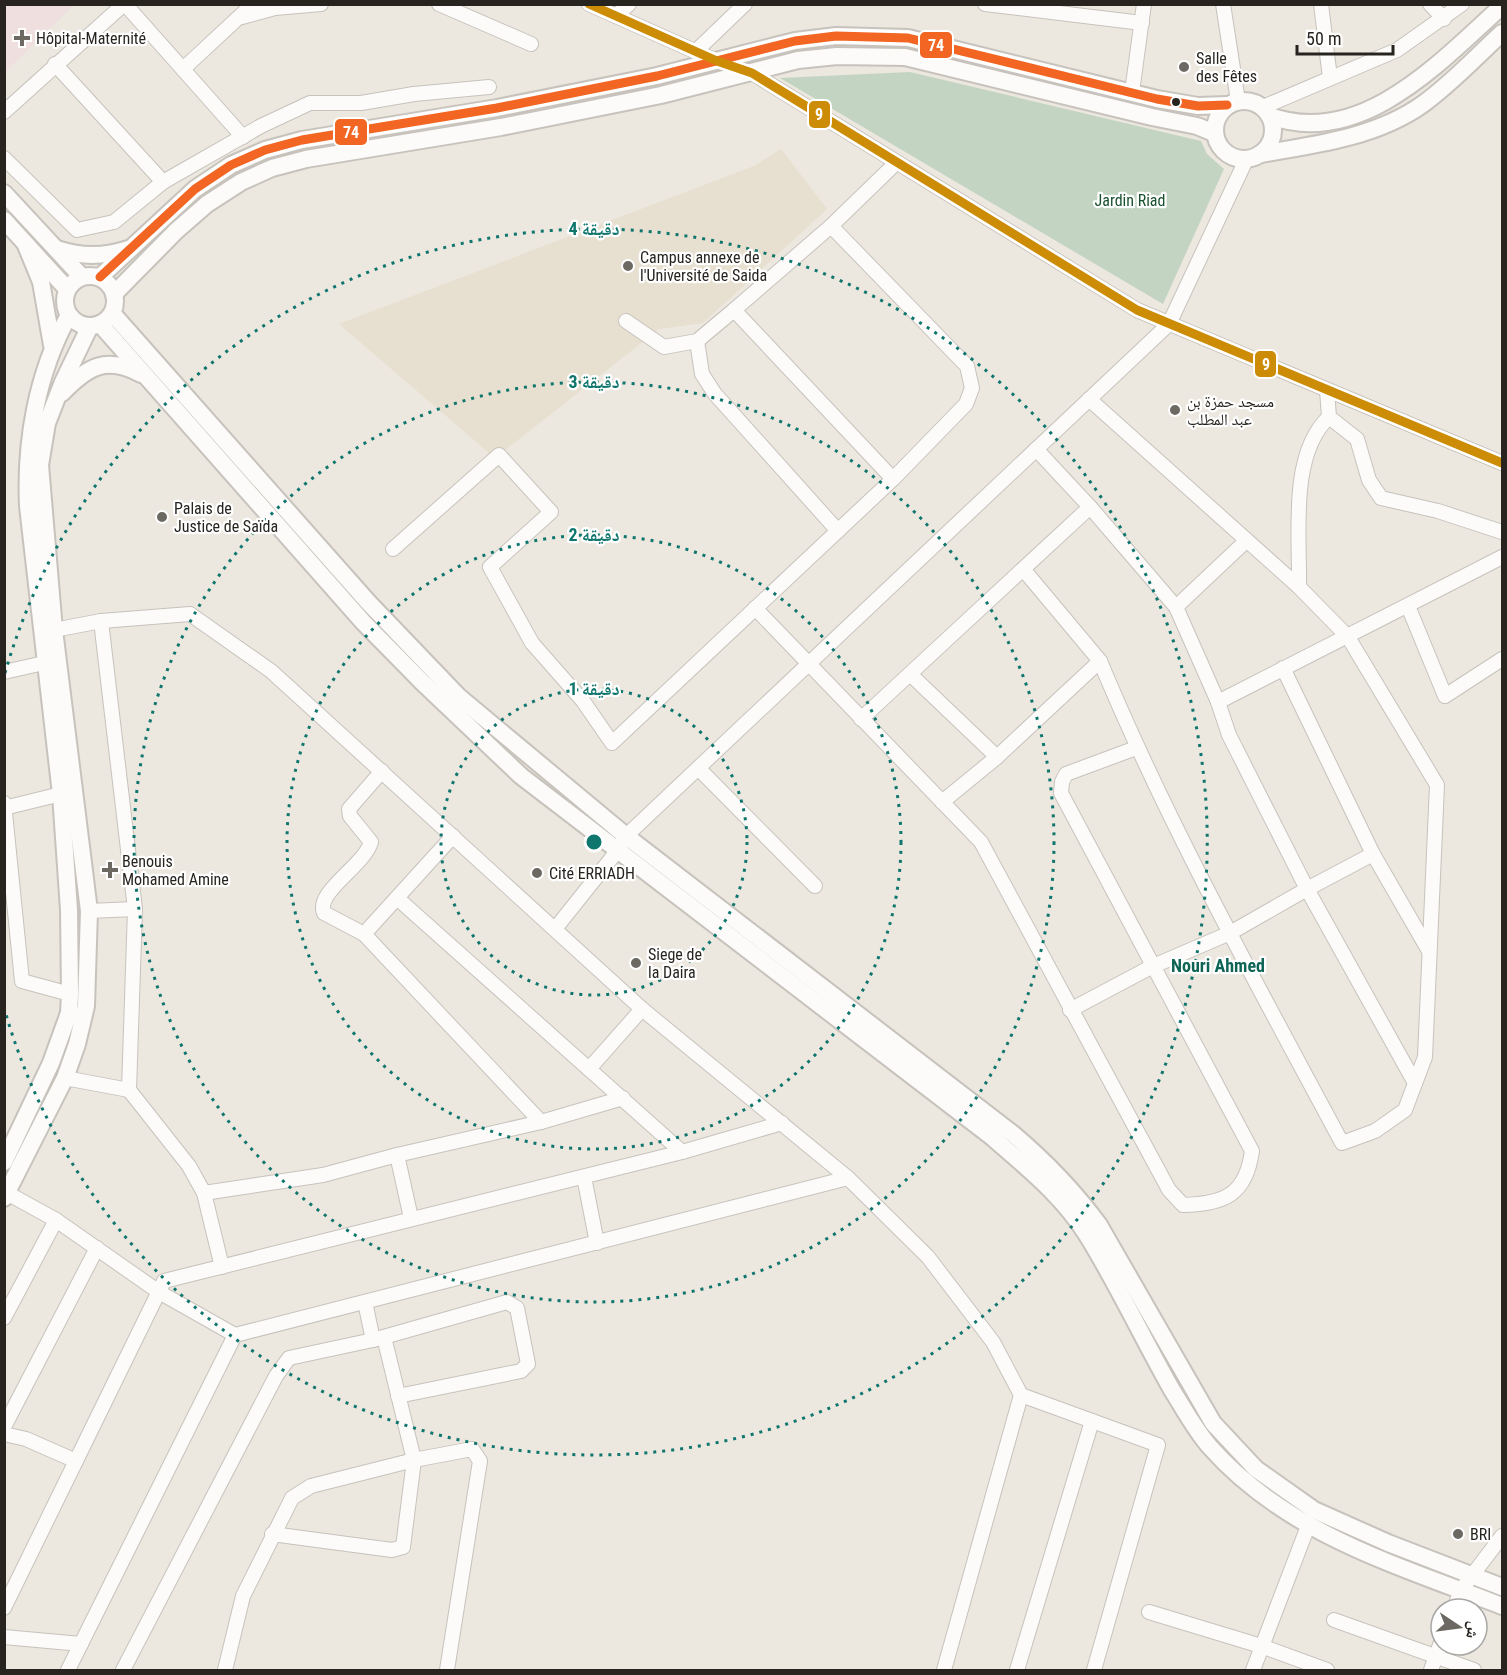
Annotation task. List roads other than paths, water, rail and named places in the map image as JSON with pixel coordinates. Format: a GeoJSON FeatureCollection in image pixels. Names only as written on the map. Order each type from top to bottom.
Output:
{"type":"FeatureCollection","features":[{"type":"Feature","properties":{"kind":"main road"},"geometry":{"type":"LineString","coordinates":[[100,277],[195,189],[231,165],[265,150],[342,133],[497,108],[717,61],[795,41],[836,36],[908,38],[1198,106],[1255,103],[1266,112],[1286,122],[1310,125],[1349,116],[1384,102],[1411,87],[1503,6]]}},
{"type":"Feature","properties":{"kind":"main road"},"geometry":{"type":"LineString","coordinates":[[1232,103],[1217,117],[1214,133],[1216,142],[1228,155],[1253,157],[1354,135],[1393,121],[1423,104],[1503,33]]}},
{"type":"Feature","properties":{"kind":"main road"},"geometry":{"type":"LineString","coordinates":[[6,1195],[65,1078],[77,1044],[86,1006],[89,911],[54,630],[40,465],[42,442],[59,395],[114,294],[176,231],[207,204],[241,182],[272,168],[355,150],[501,127],[661,94],[798,60],[837,56],[905,57],[1197,126],[1214,133]]}},
{"type":"Feature","properties":{"kind":"main road"},"geometry":{"type":"LineString","coordinates":[[1253,157],[1267,148],[1273,133],[1266,112]]}},
{"type":"Feature","properties":{"kind":"main road"},"geometry":{"type":"LineString","coordinates":[[4,193],[81,276],[100,277],[110,286],[114,294]]}},
{"type":"Feature","properties":{"kind":"main road"},"geometry":{"type":"LineString","coordinates":[[4,220],[67,289]]}},
{"type":"Feature","properties":{"kind":"main road"},"geometry":{"type":"LineString","coordinates":[[25,243],[44,293],[52,345]]}},
{"type":"Feature","properties":{"kind":"main road"},"geometry":{"type":"LineString","coordinates":[[56,248],[85,256],[99,256],[128,249]]}},
{"type":"Feature","properties":{"kind":"main road"},"geometry":{"type":"LineString","coordinates":[[81,276],[67,289],[64,305],[69,315],[80,324],[100,321]]}},
{"type":"Feature","properties":{"kind":"main road"},"geometry":{"type":"LineString","coordinates":[[4,1162],[51,1063],[69,1013],[69,910],[61,794],[44,663],[26,468],[30,435],[52,345],[69,315]]}},
{"type":"Feature","properties":{"kind":"main road"},"geometry":{"type":"LineString","coordinates":[[100,321],[334,590],[422,682],[521,776],[622,843],[1013,1134],[1043,1160],[1079,1198],[1100,1226],[1213,1423],[1256,1469],[1314,1510],[1388,1543],[1503,1587]]}},
{"type":"Feature","properties":{"kind":"main road"},"geometry":{"type":"LineString","coordinates":[[100,321],[459,697],[622,843],[992,1137],[1051,1190],[1087,1235],[1160,1369],[1208,1445],[1264,1499],[1308,1526],[1391,1563],[1503,1606]]}},
{"type":"Feature","properties":{"kind":"main road"},"geometry":{"type":"LineString","coordinates":[[59,395],[80,374],[107,365],[126,366],[150,379]]}},
{"type":"Feature","properties":{"kind":"street"},"geometry":{"type":"LineString","coordinates":[[4,112],[124,4],[243,137]]}},
{"type":"Feature","properties":{"kind":"street"},"geometry":{"type":"LineString","coordinates":[[183,69],[253,4]]}},
{"type":"Feature","properties":{"kind":"street"},"geometry":{"type":"LineString","coordinates":[[237,18],[275,8],[321,4]]}},
{"type":"Feature","properties":{"kind":"street"},"geometry":{"type":"LineString","coordinates":[[439,4],[531,44]]}},
{"type":"Feature","properties":{"kind":"street"},"geometry":{"type":"LineString","coordinates":[[589,4],[695,52],[752,73],[1137,310],[1503,463]]}},
{"type":"Feature","properties":{"kind":"street"},"geometry":{"type":"LineString","coordinates":[[616,16],[629,4]]}},
{"type":"Feature","properties":{"kind":"street"},"geometry":{"type":"LineString","coordinates":[[695,52],[745,4]]}},
{"type":"Feature","properties":{"kind":"street"},"geometry":{"type":"LineString","coordinates":[[985,4],[1142,23]]}},
{"type":"Feature","properties":{"kind":"street"},"geometry":{"type":"LineString","coordinates":[[1132,92],[1144,4]]}},
{"type":"Feature","properties":{"kind":"street"},"geometry":{"type":"LineString","coordinates":[[1223,4],[1232,103]]}},
{"type":"Feature","properties":{"kind":"street"},"geometry":{"type":"LineString","coordinates":[[1321,4],[1330,78]]}},
{"type":"Feature","properties":{"kind":"street"},"geometry":{"type":"LineString","coordinates":[[1430,4],[1444,19]]}},
{"type":"Feature","properties":{"kind":"street"},"geometry":{"type":"LineString","coordinates":[[1266,112],[1330,78],[1397,50],[1444,19],[1462,4]]}},
{"type":"Feature","properties":{"kind":"street"},"geometry":{"type":"LineString","coordinates":[[55,64],[163,182]]}},
{"type":"Feature","properties":{"kind":"street"},"geometry":{"type":"LineString","coordinates":[[4,158],[76,230],[114,222],[163,182],[310,103],[361,103],[414,94],[489,87]]}},
{"type":"Feature","properties":{"kind":"street"},"geometry":{"type":"LineString","coordinates":[[555,928],[622,843],[698,768],[1169,324],[1253,157]]}},
{"type":"Feature","properties":{"kind":"street"},"geometry":{"type":"LineString","coordinates":[[626,321],[664,347],[697,341],[831,226],[896,163]]}},
{"type":"Feature","properties":{"kind":"street"},"geometry":{"type":"LineString","coordinates":[[393,549],[499,455],[551,512],[490,567],[532,643],[583,701],[612,743],[893,479],[966,404],[972,388],[967,366],[831,226]]}},
{"type":"Feature","properties":{"kind":"street"},"geometry":{"type":"LineString","coordinates":[[734,310],[893,479]]}},
{"type":"Feature","properties":{"kind":"street"},"geometry":{"type":"LineString","coordinates":[[697,341],[702,374],[715,394],[838,531]]}},
{"type":"Feature","properties":{"kind":"street"},"geometry":{"type":"LineString","coordinates":[[1327,390],[1329,417],[1357,439],[1369,480],[1381,498],[1438,511],[1503,532]]}},
{"type":"Feature","properties":{"kind":"street"},"geometry":{"type":"LineString","coordinates":[[1023,569],[1100,661],[1136,748],[1230,933],[1342,1143],[1375,1131],[1405,1110],[1425,1057],[1437,785],[1348,637],[1299,586],[1089,399]]}},
{"type":"Feature","properties":{"kind":"street"},"geometry":{"type":"LineString","coordinates":[[1299,586],[1300,492],[1306,453],[1318,427],[1329,417]]}},
{"type":"Feature","properties":{"kind":"street"},"geometry":{"type":"LineString","coordinates":[[1036,449],[1090,507],[1176,607],[1218,702],[1229,735],[1307,888],[1415,1083]]}},
{"type":"Feature","properties":{"kind":"street"},"geometry":{"type":"LineString","coordinates":[[861,719],[1090,507]]}},
{"type":"Feature","properties":{"kind":"street"},"geometry":{"type":"LineString","coordinates":[[1176,607],[1246,541]]}},
{"type":"Feature","properties":{"kind":"street"},"geometry":{"type":"LineString","coordinates":[[1218,702],[1503,557]]}},
{"type":"Feature","properties":{"kind":"street"},"geometry":{"type":"LineString","coordinates":[[1408,606],[1445,696],[1503,659]]}},
{"type":"Feature","properties":{"kind":"street"},"geometry":{"type":"LineString","coordinates":[[756,608],[808,665],[981,842],[1169,1190],[1183,1205],[1212,1204],[1240,1187],[1249,1171],[1252,1151],[1151,967],[1061,793],[1062,782],[1066,774],[1136,748]]}},
{"type":"Feature","properties":{"kind":"street"},"geometry":{"type":"LineString","coordinates":[[54,630],[101,621],[190,614],[271,671],[642,1009],[848,1178],[928,1257],[993,1342],[1021,1395],[1158,1445],[1094,1671]]}},
{"type":"Feature","properties":{"kind":"street"},"geometry":{"type":"LineString","coordinates":[[101,621],[135,909],[129,1090],[189,1166],[204,1193],[222,1267]]}},
{"type":"Feature","properties":{"kind":"street"},"geometry":{"type":"LineString","coordinates":[[942,802],[996,757],[1100,661]]}},
{"type":"Feature","properties":{"kind":"street"},"geometry":{"type":"LineString","coordinates":[[4,672],[44,663]]}},
{"type":"Feature","properties":{"kind":"street"},"geometry":{"type":"LineString","coordinates":[[1283,668],[1373,854],[1430,953]]}},
{"type":"Feature","properties":{"kind":"street"},"geometry":{"type":"LineString","coordinates":[[910,674],[996,757]]}},
{"type":"Feature","properties":{"kind":"street"},"geometry":{"type":"LineString","coordinates":[[698,768],[814,886]]}},
{"type":"Feature","properties":{"kind":"street"},"geometry":{"type":"LineString","coordinates":[[382,771],[349,809],[350,816],[371,842],[368,853],[324,896],[321,906],[324,913],[364,934],[541,1122]]}},
{"type":"Feature","properties":{"kind":"street"},"geometry":{"type":"LineString","coordinates":[[61,794],[5,806],[22,981],[70,994]]}},
{"type":"Feature","properties":{"kind":"street"},"geometry":{"type":"LineString","coordinates":[[364,934],[453,836]]}},
{"type":"Feature","properties":{"kind":"street"},"geometry":{"type":"LineString","coordinates":[[1070,1010],[1151,967],[1230,933],[1307,888],[1373,854]]}},
{"type":"Feature","properties":{"kind":"street"},"geometry":{"type":"LineString","coordinates":[[397,898],[682,1152]]}},
{"type":"Feature","properties":{"kind":"street"},"geometry":{"type":"LineString","coordinates":[[89,911],[135,909]]}},
{"type":"Feature","properties":{"kind":"street"},"geometry":{"type":"LineString","coordinates":[[589,1069],[642,1009]]}},
{"type":"Feature","properties":{"kind":"street"},"geometry":{"type":"LineString","coordinates":[[65,1078],[129,1090]]}},
{"type":"Feature","properties":{"kind":"street"},"geometry":{"type":"LineString","coordinates":[[204,1193],[323,1175],[397,1155],[541,1122],[623,1098]]}},
{"type":"Feature","properties":{"kind":"street"},"geometry":{"type":"LineString","coordinates":[[4,1608],[164,1281],[682,1152],[782,1123]]}},
{"type":"Feature","properties":{"kind":"street"},"geometry":{"type":"LineString","coordinates":[[397,1155],[411,1218]]}},
{"type":"Feature","properties":{"kind":"street"},"geometry":{"type":"LineString","coordinates":[[584,1177],[597,1243]]}},
{"type":"Feature","properties":{"kind":"street"},"geometry":{"type":"LineString","coordinates":[[6,1195],[56,1220],[159,1292],[235,1335],[848,1178]]}},
{"type":"Feature","properties":{"kind":"street"},"geometry":{"type":"LineString","coordinates":[[4,1318],[56,1220]]}},
{"type":"Feature","properties":{"kind":"street"},"geometry":{"type":"LineString","coordinates":[[4,1427],[97,1248]]}},
{"type":"Feature","properties":{"kind":"street"},"geometry":{"type":"LineString","coordinates":[[272,1534],[398,1550],[403,1546],[414,1460],[398,1396],[365,1302]]}},
{"type":"Feature","properties":{"kind":"street"},"geometry":{"type":"LineString","coordinates":[[123,1671],[276,1376],[289,1358],[378,1338],[507,1302],[517,1308],[528,1364],[521,1371],[511,1375],[398,1396]]}},
{"type":"Feature","properties":{"kind":"street"},"geometry":{"type":"LineString","coordinates":[[68,1671],[235,1335]]}},
{"type":"Feature","properties":{"kind":"street"},"geometry":{"type":"LineString","coordinates":[[945,1671],[1021,1395]]}},
{"type":"Feature","properties":{"kind":"street"},"geometry":{"type":"LineString","coordinates":[[1017,1671],[1092,1421]]}},
{"type":"Feature","properties":{"kind":"street"},"geometry":{"type":"LineString","coordinates":[[4,1434],[26,1439],[76,1461]]}},
{"type":"Feature","properties":{"kind":"street"},"geometry":{"type":"LineString","coordinates":[[225,1671],[243,1596],[292,1498],[311,1486],[414,1460],[472,1449],[480,1461],[447,1671]]}},
{"type":"Feature","properties":{"kind":"street"},"geometry":{"type":"LineString","coordinates":[[1253,1671],[1308,1526]]}},
{"type":"Feature","properties":{"kind":"street"},"geometry":{"type":"LineString","coordinates":[[1458,1597],[1461,1590],[1503,1536]]}},
{"type":"Feature","properties":{"kind":"street"},"geometry":{"type":"LineString","coordinates":[[1149,1612],[1261,1646],[1327,1671]]}},
{"type":"Feature","properties":{"kind":"street"},"geometry":{"type":"LineString","coordinates":[[1334,1620],[1433,1664],[1473,1671]]}},
{"type":"Feature","properties":{"kind":"street"},"geometry":{"type":"LineString","coordinates":[[4,1637],[81,1644]]}},
{"type":"Feature","properties":{"kind":"place","name":"Hôpital-Maternité"},"geometry":{"type":"Point","coordinates":[22,38]}},
{"type":"Feature","properties":{"kind":"place","name":"Salle des Fêtes"},"geometry":{"type":"Point","coordinates":[1184,67]}},
{"type":"Feature","properties":{"kind":"place","name":"Campus annexe de l'Université de Saida"},"geometry":{"type":"Point","coordinates":[628,266]}},
{"type":"Feature","properties":{"kind":"place","name":"مسجد حمزة بن عبد المطلب"},"geometry":{"type":"Point","coordinates":[1175,410]}},
{"type":"Feature","properties":{"kind":"place","name":"Palais de Justice de Saïda"},"geometry":{"type":"Point","coordinates":[162,517]}},
{"type":"Feature","properties":{"kind":"place","name":"Benouis Mohamed Amine"},"geometry":{"type":"Point","coordinates":[110,870]}},
{"type":"Feature","properties":{"kind":"place","name":"Cité ERRIADH"},"geometry":{"type":"Point","coordinates":[537,873]}},
{"type":"Feature","properties":{"kind":"place","name":"Siege de la Daira"},"geometry":{"type":"Point","coordinates":[636,963]}},
{"type":"Feature","properties":{"kind":"place","name":"BRI"},"geometry":{"type":"Point","coordinates":[1458,1534]}},
{"type":"Feature","properties":{"kind":"district","name":"Nouri Ahmed"},"geometry":{"type":"Point","coordinates":[1218,965]}},
{"type":"Feature","properties":{"kind":"park label","name":"Jardin Riad"},"geometry":{"type":"Point","coordinates":[1130,200]}}]}
